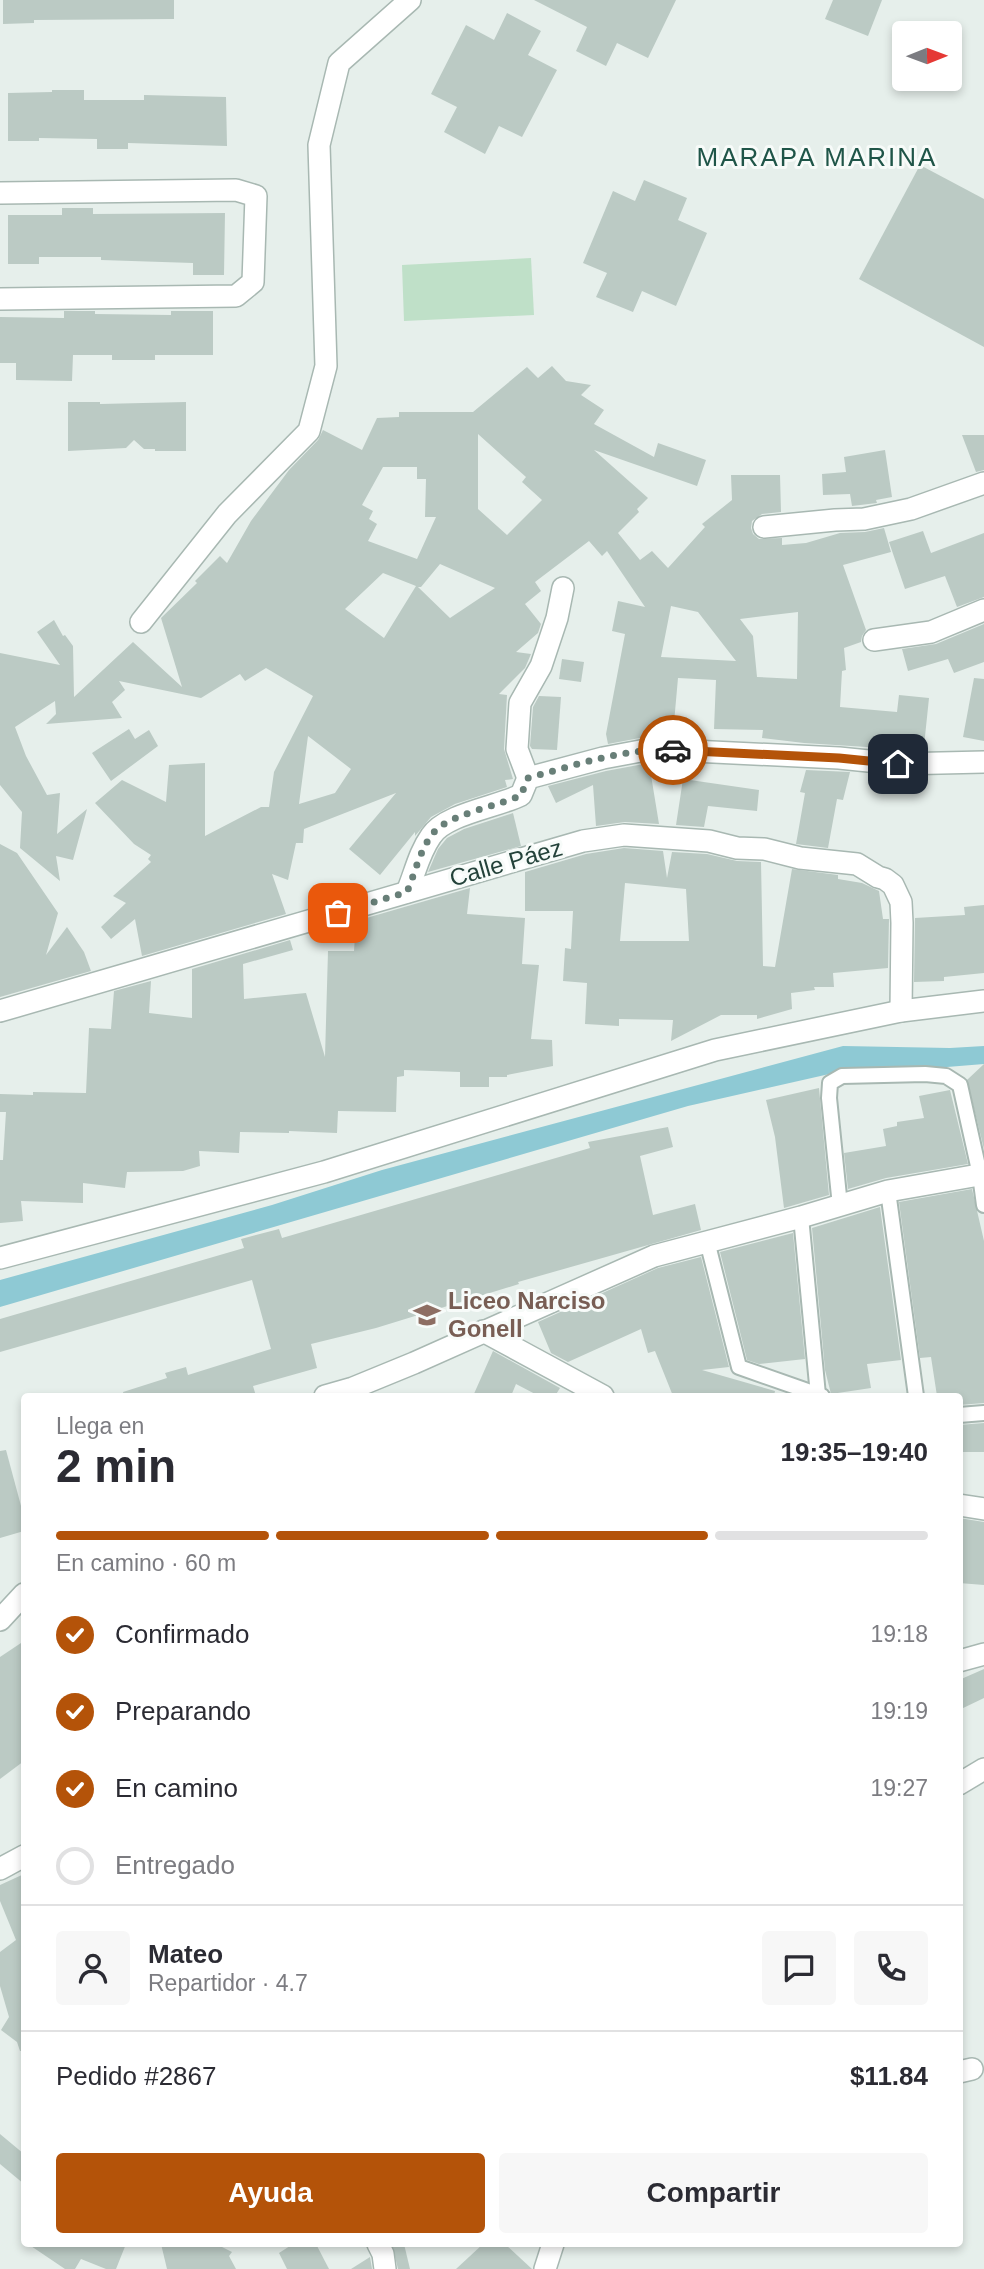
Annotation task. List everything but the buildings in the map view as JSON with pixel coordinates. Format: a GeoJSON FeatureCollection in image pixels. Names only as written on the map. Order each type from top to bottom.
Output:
{"type":"FeatureCollection","features":[{"type":"Feature","properties":{"kind":"street"},"geometry":{"type":"LineString","coordinates":[[141,622],[227,514],[309,431],[326,366],[319,145],[338,63],[410,0]]}},
{"type":"Feature","properties":{"kind":"street"},"geometry":{"type":"LineString","coordinates":[[0,193],[236,190],[256,196],[253,282],[236,296],[0,299]]}},
{"type":"Feature","properties":{"kind":"street"},"geometry":{"type":"LineString","coordinates":[[764,527],[864,519],[911,509],[984,483]]}},
{"type":"Feature","properties":{"kind":"street"},"geometry":{"type":"LineString","coordinates":[[407,892],[419,856],[432,833],[453,820],[521,795],[528,778],[517,749],[520,703],[541,666],[557,618],[563,588]]}},
{"type":"Feature","properties":{"kind":"street"},"geometry":{"type":"LineString","coordinates":[[874,640],[931,632],[984,610]]}},
{"type":"Feature","properties":{"kind":"street"},"geometry":{"type":"LineString","coordinates":[[528,778],[603,758],[651,749],[839,758],[898,764],[984,762]]}},
{"type":"Feature","properties":{"kind":"street","name":"Calle Páez"},"geometry":{"type":"LineString","coordinates":[[0,1011],[583,841],[624,835],[709,841],[737,848],[764,849],[800,858],[857,864],[878,877],[886,878],[898,893],[902,923],[901,1011]]}},
{"type":"Feature","properties":{"kind":"street"},"geometry":{"type":"LineString","coordinates":[[0,1258],[324,1172],[716,1050],[901,1011],[984,1002]]}},
{"type":"Feature","properties":{"kind":"street"},"geometry":{"type":"LineString","coordinates":[[334,1393],[378,1378],[654,1256],[888,1191],[982,1175]]}},
{"type":"Feature","properties":{"kind":"street"},"geometry":{"type":"LineString","coordinates":[[483,1331],[597,1393]]}},
{"type":"Feature","properties":{"kind":"street"},"geometry":{"type":"LineString","coordinates":[[963,1506],[984,1509]]}},
{"type":"Feature","properties":{"kind":"street"},"geometry":{"type":"LineString","coordinates":[[0,1619],[21,1597]]}},
{"type":"Feature","properties":{"kind":"street"},"geometry":{"type":"LineString","coordinates":[[963,1660],[984,1654]]}},
{"type":"Feature","properties":{"kind":"street"},"geometry":{"type":"LineString","coordinates":[[963,1782],[984,1769]]}},
{"type":"Feature","properties":{"kind":"street"},"geometry":{"type":"LineString","coordinates":[[0,1869],[21,1858]]}},
{"type":"Feature","properties":{"kind":"street"},"geometry":{"type":"LineString","coordinates":[[380,2247],[385,2269]]}},
{"type":"Feature","properties":{"kind":"street"},"geometry":{"type":"LineString","coordinates":[[545,2269],[551,2247]]}},
{"type":"Feature","properties":{"kind":"lane"},"geometry":{"type":"LineString","coordinates":[[840,1206],[829,1098],[830,1083],[842,1076],[925,1074],[946,1076],[960,1085],[982,1175],[984,1205]]}},
{"type":"Feature","properties":{"kind":"lane"},"geometry":{"type":"LineString","coordinates":[[888,1191],[916,1393]]}},
{"type":"Feature","properties":{"kind":"lane"},"geometry":{"type":"LineString","coordinates":[[801,1217],[820,1393]]}},
{"type":"Feature","properties":{"kind":"lane"},"geometry":{"type":"LineString","coordinates":[[707,1241],[739,1367],[812,1393]]}},
{"type":"Feature","properties":{"kind":"lane"},"geometry":{"type":"LineString","coordinates":[[963,1415],[984,1413]]}},
{"type":"Feature","properties":{"kind":"green space"},"geometry":{"type":"Polygon","coordinates":[[[531,258],[534,315],[404,321],[402,265],[531,258]]]}},
{"type":"Feature","properties":{"kind":"water"},"geometry":{"type":"Polygon","coordinates":[[[843,1046],[984,1046],[984,1064],[847,1070],[688,1106],[0,1307],[0,1280],[272,1205],[382,1170],[843,1046]]]}},
{"type":"Feature","properties":{"kind":"way so far"},"geometry":{"type":"LineString","coordinates":[[338,913],[407,892],[419,856],[432,833],[453,820],[521,795],[528,778],[603,758],[651,749],[673,750]]}},
{"type":"Feature","properties":{"kind":"place","name":"Liceo Narciso Gonell"},"geometry":{"type":"Point","coordinates":[427,1315]}},
{"type":"Feature","properties":{"kind":"district","name":"MARAPA MARINA"},"geometry":{"type":"Point","coordinates":[817,157]}},
{"type":"Feature","properties":{"kind":"route"},"geometry":{"type":"LineString","coordinates":[[673,750],[839,758],[898,764]]}}]}
